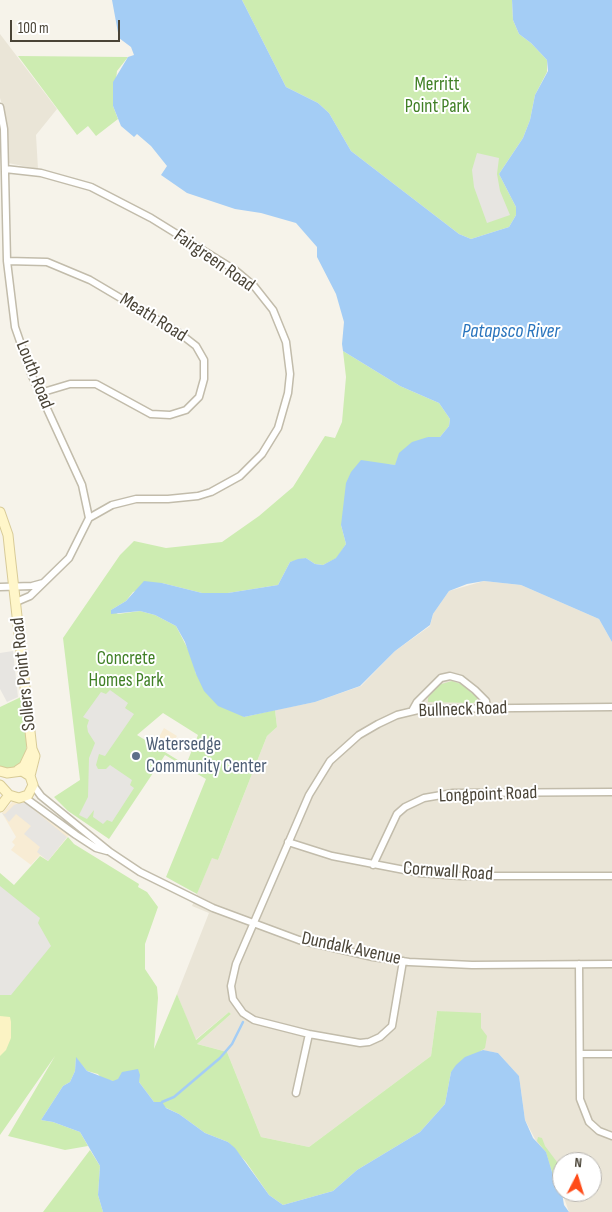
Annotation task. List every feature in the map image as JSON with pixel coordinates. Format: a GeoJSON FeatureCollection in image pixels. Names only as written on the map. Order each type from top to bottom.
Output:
{"type":"FeatureCollection","features":[{"type":"Feature","properties":{"kind":"main road","name":"Sollers Point Road"},"geometry":{"type":"LineString","coordinates":[[0,512],[8,535],[32,748],[35,756],[31,781]]}},
{"type":"Feature","properties":{"kind":"main road","name":"Sollers Point Road"},"geometry":{"type":"LineString","coordinates":[[14,771],[24,766],[32,748]]}},
{"type":"Feature","properties":{"kind":"main road","name":"Dundalk Avenue"},"geometry":{"type":"LineString","coordinates":[[0,771],[14,771],[31,781]]}},
{"type":"Feature","properties":{"kind":"main road"},"geometry":{"type":"LineString","coordinates":[[0,807],[5,790],[5,782],[14,771]]}},
{"type":"Feature","properties":{"kind":"main road"},"geometry":{"type":"LineString","coordinates":[[24,797],[30,792],[31,781]]}},
{"type":"Feature","properties":{"kind":"main road","name":"Dundalk Avenue"},"geometry":{"type":"LineString","coordinates":[[5,790],[16,798],[24,797]]}},
{"type":"Feature","properties":{"kind":"street","name":"Louth Road"},"geometry":{"type":"LineString","coordinates":[[0,107],[4,129],[7,261],[15,327],[21,349],[82,485],[89,518]]}},
{"type":"Feature","properties":{"kind":"street","name":"Fairgreen Road"},"geometry":{"type":"LineString","coordinates":[[5,170],[41,173],[91,187],[151,218],[212,255],[235,270],[264,297],[277,319],[286,342],[290,374],[288,393],[278,428],[262,454],[240,476],[211,492],[198,496],[124,500],[89,518]]}},
{"type":"Feature","properties":{"kind":"street","name":"Meath Road"},"geometry":{"type":"LineString","coordinates":[[7,261],[47,262],[90,280],[178,332],[196,346],[204,360],[204,379],[198,397],[186,410],[170,415],[145,412],[105,387],[96,384],[70,384],[40,393]]}},
{"type":"Feature","properties":{"kind":"street"},"geometry":{"type":"LineString","coordinates":[[16,602],[30,596],[69,558],[89,518]]}},
{"type":"Feature","properties":{"kind":"street"},"geometry":{"type":"LineString","coordinates":[[0,586],[14,587],[44,583]]}},
{"type":"Feature","properties":{"kind":"street"},"geometry":{"type":"LineString","coordinates":[[412,711],[417,702],[441,678],[450,676],[461,679],[475,690],[486,700],[487,708]]}},
{"type":"Feature","properties":{"kind":"street","name":"Bullneck Road"},"geometry":{"type":"LineString","coordinates":[[403,961],[392,1026],[380,1037],[360,1043],[309,1034],[254,1020],[243,1013],[233,999],[232,978],[254,924],[309,795],[330,761],[359,735],[378,724],[412,711],[434,708],[612,707]]}},
{"type":"Feature","properties":{"kind":"street","name":"Dundalk Avenue"},"geometry":{"type":"LineString","coordinates":[[31,781],[41,796],[110,852],[172,889],[254,924],[307,942],[373,957],[403,961],[472,965],[612,964]]}},
{"type":"Feature","properties":{"kind":"street","name":"Longpoint Road"},"geometry":{"type":"LineString","coordinates":[[373,866],[397,814],[405,807],[424,798],[453,793],[612,792]]}},
{"type":"Feature","properties":{"kind":"street","name":"Dundalk Avenue"},"geometry":{"type":"LineString","coordinates":[[24,797],[82,840],[96,848],[110,852]]}},
{"type":"Feature","properties":{"kind":"street","name":"Cornwall Road"},"geometry":{"type":"LineString","coordinates":[[288,842],[332,856],[373,866],[460,876],[612,876]]}},
{"type":"Feature","properties":{"kind":"street"},"geometry":{"type":"LineString","coordinates":[[579,964],[580,1099],[584,1113],[593,1126],[612,1136]]}},
{"type":"Feature","properties":{"kind":"street"},"geometry":{"type":"LineString","coordinates":[[296,1093],[309,1034]]}},
{"type":"Feature","properties":{"kind":"street"},"geometry":{"type":"LineString","coordinates":[[580,1054],[612,1054]]}},
{"type":"Feature","properties":{"kind":"shaded area"},"geometry":{"type":"Polygon","coordinates":[[[0,34],[57,109],[36,135],[38,169],[8,163],[6,117],[0,98],[0,34]]]}},
{"type":"Feature","properties":{"kind":"shaded area"},"geometry":{"type":"Polygon","coordinates":[[[477,153],[499,158],[497,174],[500,191],[510,215],[487,223],[474,187],[472,170],[477,153]]]}},
{"type":"Feature","properties":{"kind":"shaded area"},"geometry":{"type":"Polygon","coordinates":[[[484,581],[521,585],[599,619],[612,642],[612,1212],[569,1212],[566,1202],[602,1202],[602,1152],[552,1152],[552,1171],[525,1120],[519,1076],[498,1053],[481,1050],[457,1013],[437,1011],[431,1056],[309,1147],[261,1137],[227,1052],[197,1044],[231,1014],[229,1012],[195,1040],[177,994],[209,913],[192,906],[212,857],[218,860],[267,736],[277,727],[275,710],[315,702],[361,686],[395,651],[430,626],[433,614],[449,591],[484,581]]]}},
{"type":"Feature","properties":{"kind":"shaded area"},"geometry":{"type":"Polygon","coordinates":[[[13,651],[18,697],[7,702],[0,689],[0,653],[13,651]]]}},
{"type":"Feature","properties":{"kind":"shaded area"},"geometry":{"type":"Polygon","coordinates":[[[110,690],[128,703],[125,708],[134,714],[105,756],[99,754],[96,765],[98,769],[106,769],[110,765],[132,780],[130,785],[134,788],[112,822],[107,820],[103,824],[93,817],[94,810],[87,819],[79,815],[88,797],[89,758],[95,743],[88,732],[89,720],[83,717],[101,692],[106,694],[110,690]]]}},
{"type":"Feature","properties":{"kind":"shaded area"},"geometry":{"type":"Polygon","coordinates":[[[164,728],[177,736],[171,745],[159,737],[164,728]]]}},
{"type":"Feature","properties":{"kind":"shaded area"},"geometry":{"type":"Polygon","coordinates":[[[20,799],[32,804],[69,835],[48,861],[40,855],[31,865],[11,850],[15,845],[12,842],[16,837],[2,813],[14,800],[20,799]]]}},
{"type":"Feature","properties":{"kind":"shaded area"},"geometry":{"type":"Polygon","coordinates":[[[21,802],[28,805],[67,837],[48,861],[37,852],[40,847],[24,834],[31,826],[16,814],[9,822],[2,813],[5,814],[14,805],[21,802]]]}},
{"type":"Feature","properties":{"kind":"shaded area"},"geometry":{"type":"Polygon","coordinates":[[[0,886],[40,918],[38,923],[51,946],[11,995],[0,995],[0,886]]]}},
{"type":"Feature","properties":{"kind":"green space","name":"Merritt Point Park"},"geometry":{"type":"Polygon","coordinates":[[[242,0],[512,0],[513,20],[519,34],[531,43],[547,60],[547,72],[535,95],[530,120],[523,138],[499,174],[516,207],[516,215],[509,227],[471,239],[459,234],[351,151],[329,113],[318,103],[286,87],[242,0]]]}},
{"type":"Feature","properties":{"kind":"green space"},"geometry":{"type":"Polygon","coordinates":[[[18,56],[128,57],[117,71],[113,106],[118,119],[96,136],[88,126],[77,135],[18,56]]]}},
{"type":"Feature","properties":{"kind":"green space","name":"Concrete Homes Park"},"geometry":{"type":"Polygon","coordinates":[[[343,351],[400,386],[439,403],[450,419],[449,426],[440,437],[428,437],[395,465],[380,464],[341,525],[346,544],[337,558],[323,565],[315,564],[306,558],[290,562],[278,585],[228,593],[202,593],[162,583],[133,592],[126,601],[111,610],[118,614],[140,611],[155,615],[176,626],[192,657],[196,674],[244,717],[275,710],[277,727],[267,736],[218,860],[212,858],[197,894],[166,877],[206,779],[165,755],[109,839],[68,811],[54,797],[80,780],[63,638],[120,555],[134,541],[166,548],[222,542],[259,516],[293,487],[325,436],[335,438],[342,422],[346,377],[343,351]],[[163,713],[137,735],[186,765],[198,735],[163,713]]]}},
{"type":"Feature","properties":{"kind":"green space"},"geometry":{"type":"Polygon","coordinates":[[[452,681],[461,684],[477,697],[477,701],[473,703],[428,702],[428,698],[438,685],[452,681]]]}},
{"type":"Feature","properties":{"kind":"green space"},"geometry":{"type":"Polygon","coordinates":[[[21,697],[27,743],[25,755],[21,763],[16,767],[0,768],[0,707],[21,697]]]}},
{"type":"Feature","properties":{"kind":"green space"},"geometry":{"type":"Polygon","coordinates":[[[68,837],[74,844],[139,884],[138,887],[147,892],[158,907],[145,944],[145,969],[157,987],[158,998],[154,1049],[177,994],[196,1040],[229,1012],[231,1014],[197,1044],[227,1052],[261,1137],[309,1147],[431,1056],[437,1011],[481,1013],[481,1028],[487,1036],[485,1048],[451,1072],[445,1104],[420,1132],[357,1170],[333,1191],[283,1205],[269,1195],[246,1162],[228,1142],[205,1133],[179,1114],[154,1102],[139,1082],[113,1081],[101,1078],[98,1074],[87,1071],[76,1058],[75,1071],[70,1082],[63,1086],[41,1120],[53,1122],[80,1132],[88,1146],[65,1150],[8,1136],[55,1056],[0,1135],[0,873],[14,885],[40,856],[48,861],[68,837]]]}},
{"type":"Feature","properties":{"kind":"green space"},"geometry":{"type":"Polygon","coordinates":[[[538,1137],[542,1138],[552,1155],[552,1172],[546,1152],[537,1141],[538,1137]]]}},
{"type":"Feature","properties":{"kind":"green space"},"geometry":{"type":"Polygon","coordinates":[[[90,1150],[100,1166],[98,1195],[103,1212],[43,1212],[90,1150]]]}},
{"type":"Feature","properties":{"kind":"sand"},"geometry":{"type":"Polygon","coordinates":[[[0,1016],[10,1017],[11,1038],[6,1050],[0,1056],[0,1016]]]}},
{"type":"Feature","properties":{"kind":"water","name":"Patapsco River"},"geometry":{"type":"Polygon","coordinates":[[[112,0],[242,0],[286,87],[318,103],[329,113],[351,151],[459,234],[471,239],[509,227],[516,215],[516,207],[499,174],[523,138],[530,120],[535,95],[548,71],[547,60],[531,43],[519,34],[513,20],[512,0],[612,0],[612,642],[599,619],[521,585],[484,581],[467,584],[449,591],[433,614],[430,625],[395,651],[360,686],[315,702],[244,717],[218,706],[204,691],[185,642],[176,626],[155,615],[140,611],[111,614],[111,610],[126,601],[144,581],[162,583],[202,593],[228,593],[278,585],[290,562],[298,559],[306,558],[315,564],[323,565],[336,558],[346,544],[341,525],[346,483],[351,472],[361,460],[395,465],[399,453],[412,442],[428,437],[440,437],[449,426],[450,419],[439,403],[400,386],[343,351],[344,322],[336,294],[317,257],[317,247],[296,223],[261,213],[235,209],[187,193],[161,175],[167,166],[151,146],[137,134],[134,137],[121,126],[113,106],[113,82],[128,57],[134,55],[131,47],[119,38],[112,0]]]}},
{"type":"Feature","properties":{"kind":"water"},"geometry":{"type":"Polygon","coordinates":[[[483,1050],[498,1053],[519,1076],[525,1120],[533,1138],[546,1152],[552,1172],[552,1202],[564,1202],[569,1212],[103,1212],[98,1195],[100,1166],[80,1132],[53,1122],[41,1120],[63,1086],[70,1082],[75,1071],[76,1057],[87,1071],[113,1081],[118,1079],[122,1072],[138,1069],[140,1075],[139,1082],[154,1102],[162,1102],[166,1108],[179,1114],[205,1133],[228,1142],[235,1148],[269,1195],[283,1205],[333,1191],[357,1170],[420,1132],[445,1104],[451,1072],[465,1057],[483,1050]]]}},
{"type":"Feature","properties":{"kind":"waterway"},"geometry":{"type":"LineString","coordinates":[[162,1102],[174,1097],[220,1058],[232,1044],[243,1022]]}},
{"type":"Feature","properties":{"kind":"place","name":"Watersedge Community Center"},"geometry":{"type":"Point","coordinates":[136,756]}}]}
